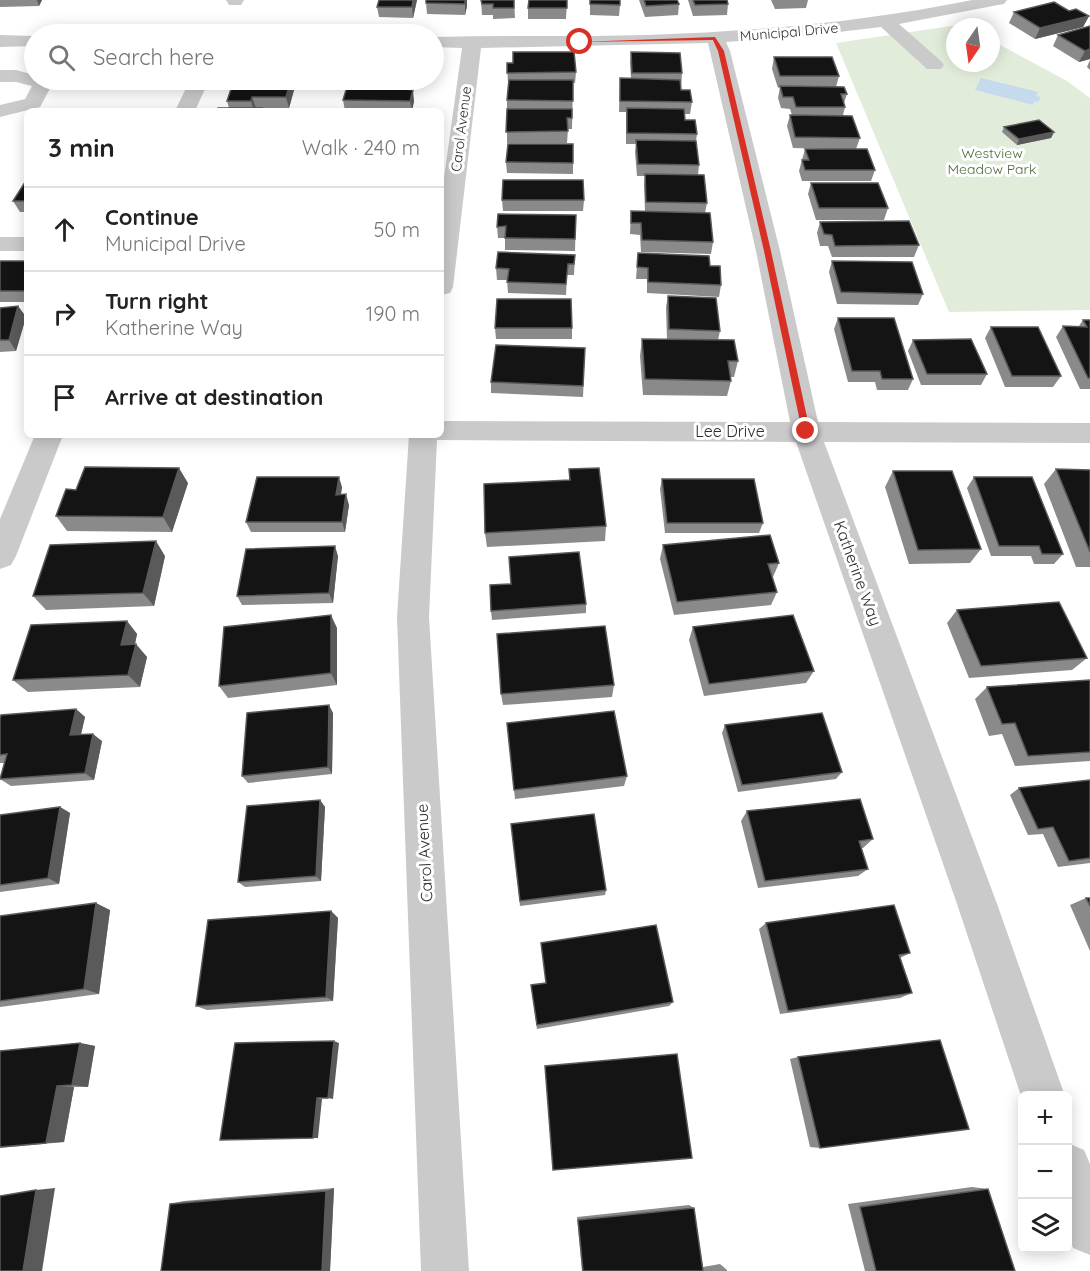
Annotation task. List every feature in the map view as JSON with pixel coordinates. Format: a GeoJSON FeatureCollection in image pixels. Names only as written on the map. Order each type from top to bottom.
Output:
{"type":"FeatureCollection","features":[{"type":"Feature","properties":{"kind":"street","name":"Municipal Drive"},"geometry":{"type":"LineString","coordinates":[[444,42],[777,35],[885,21],[998,0]]}},
{"type":"Feature","properties":{"kind":"street"},"geometry":{"type":"LineString","coordinates":[[885,21],[934,65]]}},
{"type":"Feature","properties":{"kind":"street","name":"Katherine Way"},"geometry":{"type":"LineString","coordinates":[[715,38],[721,51],[768,251],[806,431],[976,901],[1042,1091]]}},
{"type":"Feature","properties":{"kind":"street"},"geometry":{"type":"LineString","coordinates":[[0,41],[24,41]]}},
{"type":"Feature","properties":{"kind":"street","name":"Carol Avenue"},"geometry":{"type":"LineString","coordinates":[[444,263],[472,42]]}},
{"type":"Feature","properties":{"kind":"street"},"geometry":{"type":"LineString","coordinates":[[0,76],[24,78]]}},
{"type":"Feature","properties":{"kind":"street"},"geometry":{"type":"LineString","coordinates":[[0,111],[33,103],[40,90]]}},
{"type":"Feature","properties":{"kind":"street"},"geometry":{"type":"LineString","coordinates":[[186,108],[194,90]]}},
{"type":"Feature","properties":{"kind":"street"},"geometry":{"type":"LineString","coordinates":[[0,244],[24,244]]}},
{"type":"Feature","properties":{"kind":"street","name":"Lee Drive"},"geometry":{"type":"LineString","coordinates":[[444,431],[1090,433]]}},
{"type":"Feature","properties":{"kind":"street"},"geometry":{"type":"LineString","coordinates":[[0,556],[48,438]]}},
{"type":"Feature","properties":{"kind":"street","name":"Carol Avenue"},"geometry":{"type":"LineString","coordinates":[[423,438],[412,617],[445,1271]]}},
{"type":"Feature","properties":{"kind":"street"},"geometry":{"type":"LineString","coordinates":[[1072,1178],[1090,1231]]}},
{"type":"Feature","properties":{"kind":"green space","name":"Westview Meadow Park"},"geometry":{"type":"Polygon","coordinates":[[[946,27],[946,72],[1000,72],[1000,45],[1067,81],[1090,98],[1090,310],[949,312],[836,43],[946,27]]]}},
{"type":"Feature","properties":{"kind":"water"},"geometry":{"type":"Polygon","coordinates":[[[981,78],[1038,92],[1036,96],[1041,97],[1038,102],[1034,101],[1033,105],[975,90],[981,78]]]}},
{"type":"Feature","properties":{"kind":"building"},"geometry":{"type":"Polygon","coordinates":[[[379,0],[413,0],[412,7],[377,7],[379,0]]]}},
{"type":"Feature","properties":{"kind":"building"},"geometry":{"type":"Polygon","coordinates":[[[426,0],[465,0],[465,4],[426,3],[426,0]]]}},
{"type":"Feature","properties":{"kind":"building"},"geometry":{"type":"Polygon","coordinates":[[[481,0],[514,0],[514,8],[493,8],[493,4],[482,4],[481,0]]]}},
{"type":"Feature","properties":{"kind":"building"},"geometry":{"type":"Polygon","coordinates":[[[529,0],[567,0],[567,8],[528,8],[529,0]]]}},
{"type":"Feature","properties":{"kind":"building"},"geometry":{"type":"Polygon","coordinates":[[[590,0],[620,0],[620,5],[590,4],[590,0]]]}},
{"type":"Feature","properties":{"kind":"building"},"geometry":{"type":"Polygon","coordinates":[[[644,0],[677,0],[679,4],[646,6],[644,0]]]}},
{"type":"Feature","properties":{"kind":"building"},"geometry":{"type":"Polygon","coordinates":[[[693,0],[727,0],[728,4],[695,5],[693,0]]]}},
{"type":"Feature","properties":{"kind":"building"},"geometry":{"type":"Polygon","coordinates":[[[1054,2],[1069,11],[1076,9],[1089,16],[1040,28],[1014,12],[1054,2]]]}},
{"type":"Feature","properties":{"kind":"building"},"geometry":{"type":"Polygon","coordinates":[[[1090,26],[1090,49],[1085,51],[1058,35],[1090,26]]]}},
{"type":"Feature","properties":{"kind":"building"},"geometry":{"type":"Polygon","coordinates":[[[513,52],[574,52],[576,72],[507,73],[507,63],[513,63],[513,52]]]}},
{"type":"Feature","properties":{"kind":"building"},"geometry":{"type":"Polygon","coordinates":[[[631,52],[680,53],[682,73],[632,73],[631,52]]]}},
{"type":"Feature","properties":{"kind":"building"},"geometry":{"type":"Polygon","coordinates":[[[774,57],[832,57],[839,76],[780,76],[774,57]]]}},
{"type":"Feature","properties":{"kind":"building"},"geometry":{"type":"Polygon","coordinates":[[[620,78],[680,80],[681,90],[690,90],[692,102],[620,101],[620,78]]]}},
{"type":"Feature","properties":{"kind":"building"},"geometry":{"type":"Polygon","coordinates":[[[509,80],[573,80],[573,101],[507,100],[509,80]]]}},
{"type":"Feature","properties":{"kind":"building"},"geometry":{"type":"Polygon","coordinates":[[[780,86],[844,87],[847,94],[841,94],[845,107],[796,107],[793,97],[783,97],[780,86]]]}},
{"type":"Feature","properties":{"kind":"building"},"geometry":{"type":"Polygon","coordinates":[[[231,90],[288,90],[286,97],[252,97],[251,101],[227,101],[231,90]]]}},
{"type":"Feature","properties":{"kind":"building"},"geometry":{"type":"Polygon","coordinates":[[[346,90],[413,90],[410,101],[343,100],[346,90]]]}},
{"type":"Feature","properties":{"kind":"building"},"geometry":{"type":"Polygon","coordinates":[[[627,108],[684,109],[685,120],[695,120],[697,134],[627,133],[627,108]]]}},
{"type":"Feature","properties":{"kind":"building"},"geometry":{"type":"Polygon","coordinates":[[[507,109],[572,109],[572,118],[567,118],[568,131],[506,132],[507,109]]]}},
{"type":"Feature","properties":{"kind":"building"},"geometry":{"type":"Polygon","coordinates":[[[790,115],[852,116],[860,138],[795,137],[790,115]]]}},
{"type":"Feature","properties":{"kind":"building"},"geometry":{"type":"Polygon","coordinates":[[[1039,120],[1054,132],[1019,139],[1004,127],[1039,120]]]}},
{"type":"Feature","properties":{"kind":"building"},"geometry":{"type":"Polygon","coordinates":[[[636,140],[696,141],[699,165],[638,164],[636,140]]]}},
{"type":"Feature","properties":{"kind":"building"},"geometry":{"type":"Polygon","coordinates":[[[508,144],[573,144],[573,163],[506,162],[508,144]]]}},
{"type":"Feature","properties":{"kind":"building"},"geometry":{"type":"Polygon","coordinates":[[[805,149],[867,149],[875,170],[805,170],[802,160],[809,160],[805,149]]]}},
{"type":"Feature","properties":{"kind":"building"},"geometry":{"type":"Polygon","coordinates":[[[645,174],[704,175],[707,203],[646,202],[645,174]]]}},
{"type":"Feature","properties":{"kind":"building"},"geometry":{"type":"Polygon","coordinates":[[[503,180],[583,180],[584,200],[502,200],[503,180]]]}},
{"type":"Feature","properties":{"kind":"building"},"geometry":{"type":"Polygon","coordinates":[[[811,183],[878,183],[888,208],[819,208],[811,183]]]}},
{"type":"Feature","properties":{"kind":"building"},"geometry":{"type":"Polygon","coordinates":[[[24,184],[24,201],[13,201],[24,184]]]}},
{"type":"Feature","properties":{"kind":"building"},"geometry":{"type":"Polygon","coordinates":[[[631,211],[710,213],[713,242],[642,240],[641,223],[631,223],[631,211]]]}},
{"type":"Feature","properties":{"kind":"building"},"geometry":{"type":"Polygon","coordinates":[[[498,214],[576,215],[575,239],[505,238],[506,226],[497,227],[498,214]]]}},
{"type":"Feature","properties":{"kind":"building"},"geometry":{"type":"Polygon","coordinates":[[[909,221],[919,245],[835,246],[832,235],[824,234],[820,222],[909,221]]]}},
{"type":"Feature","properties":{"kind":"building"},"geometry":{"type":"Polygon","coordinates":[[[498,252],[575,255],[574,264],[568,264],[566,284],[507,282],[509,269],[496,268],[498,252]]]}},
{"type":"Feature","properties":{"kind":"building"},"geometry":{"type":"Polygon","coordinates":[[[638,253],[709,256],[710,266],[720,266],[721,285],[648,282],[648,268],[637,267],[638,253]]]}},
{"type":"Feature","properties":{"kind":"building"},"geometry":{"type":"Polygon","coordinates":[[[0,261],[24,261],[24,291],[0,291],[0,261]]]}},
{"type":"Feature","properties":{"kind":"building"},"geometry":{"type":"Polygon","coordinates":[[[832,261],[912,262],[923,294],[841,292],[832,261]]]}},
{"type":"Feature","properties":{"kind":"building"},"geometry":{"type":"Polygon","coordinates":[[[668,296],[716,298],[720,331],[669,329],[668,296]]]}},
{"type":"Feature","properties":{"kind":"building"},"geometry":{"type":"Polygon","coordinates":[[[497,299],[571,299],[572,328],[495,328],[497,299]]]}},
{"type":"Feature","properties":{"kind":"building"},"geometry":{"type":"Polygon","coordinates":[[[18,306],[9,340],[0,340],[0,308],[18,306]]]}},
{"type":"Feature","properties":{"kind":"building"},"geometry":{"type":"Polygon","coordinates":[[[838,318],[894,318],[913,379],[882,379],[880,371],[852,371],[838,318]]]}},
{"type":"Feature","properties":{"kind":"building"},"geometry":{"type":"Polygon","coordinates":[[[1083,320],[1090,320],[1090,378],[1063,326],[1087,327],[1083,320]]]}},
{"type":"Feature","properties":{"kind":"building"},"geometry":{"type":"Polygon","coordinates":[[[991,327],[1038,327],[1061,376],[1012,376],[991,327]]]}},
{"type":"Feature","properties":{"kind":"building"},"geometry":{"type":"Polygon","coordinates":[[[642,339],[734,340],[738,361],[728,361],[731,381],[645,379],[642,339]]]}},
{"type":"Feature","properties":{"kind":"building"},"geometry":{"type":"Polygon","coordinates":[[[971,339],[987,374],[927,374],[913,340],[971,339]]]}},
{"type":"Feature","properties":{"kind":"building"},"geometry":{"type":"Polygon","coordinates":[[[496,345],[585,348],[583,386],[491,382],[496,345]]]}},
{"type":"Feature","properties":{"kind":"building"},"geometry":{"type":"Polygon","coordinates":[[[85,467],[179,468],[163,517],[56,516],[66,489],[76,490],[85,467]]]}},
{"type":"Feature","properties":{"kind":"building"},"geometry":{"type":"Polygon","coordinates":[[[599,468],[606,526],[485,533],[484,484],[570,480],[569,469],[599,468]]]}},
{"type":"Feature","properties":{"kind":"building"},"geometry":{"type":"Polygon","coordinates":[[[1056,469],[1090,470],[1090,552],[1056,469]]]}},
{"type":"Feature","properties":{"kind":"building"},"geometry":{"type":"Polygon","coordinates":[[[893,471],[952,471],[981,549],[918,550],[893,471]]]}},
{"type":"Feature","properties":{"kind":"building"},"geometry":{"type":"Polygon","coordinates":[[[257,477],[339,477],[336,495],[346,494],[342,522],[246,522],[257,477]]]}},
{"type":"Feature","properties":{"kind":"building"},"geometry":{"type":"Polygon","coordinates":[[[974,477],[1032,477],[1063,554],[1042,554],[1039,546],[999,546],[974,477]]]}},
{"type":"Feature","properties":{"kind":"building"},"geometry":{"type":"Polygon","coordinates":[[[662,479],[754,479],[763,523],[667,523],[662,479]]]}},
{"type":"Feature","properties":{"kind":"building"},"geometry":{"type":"Polygon","coordinates":[[[770,535],[779,563],[768,564],[777,592],[677,602],[663,545],[770,535]]]}},
{"type":"Feature","properties":{"kind":"building"},"geometry":{"type":"Polygon","coordinates":[[[156,541],[143,593],[33,596],[50,545],[156,541]]]}},
{"type":"Feature","properties":{"kind":"building"},"geometry":{"type":"Polygon","coordinates":[[[335,546],[329,593],[237,596],[246,549],[335,546]]]}},
{"type":"Feature","properties":{"kind":"building"},"geometry":{"type":"Polygon","coordinates":[[[579,552],[586,604],[491,611],[490,585],[511,584],[509,557],[579,552]]]}},
{"type":"Feature","properties":{"kind":"building"},"geometry":{"type":"Polygon","coordinates":[[[1059,602],[1087,658],[981,666],[957,610],[1059,602]]]}},
{"type":"Feature","properties":{"kind":"building"},"geometry":{"type":"Polygon","coordinates":[[[331,615],[331,673],[219,686],[224,627],[331,615]]]}},
{"type":"Feature","properties":{"kind":"building"},"geometry":{"type":"Polygon","coordinates":[[[793,615],[814,671],[709,684],[693,627],[793,615]]]}},
{"type":"Feature","properties":{"kind":"building"},"geometry":{"type":"Polygon","coordinates":[[[127,621],[121,645],[136,644],[128,675],[13,680],[31,625],[127,621]]]}},
{"type":"Feature","properties":{"kind":"building"},"geometry":{"type":"Polygon","coordinates":[[[605,626],[614,685],[501,694],[497,634],[605,626]]]}},
{"type":"Feature","properties":{"kind":"building"},"geometry":{"type":"Polygon","coordinates":[[[1090,680],[1090,752],[1028,756],[1015,723],[1002,724],[987,687],[1090,680]]]}},
{"type":"Feature","properties":{"kind":"building"},"geometry":{"type":"Polygon","coordinates":[[[329,705],[328,767],[242,776],[247,713],[329,705]]]}},
{"type":"Feature","properties":{"kind":"building"},"geometry":{"type":"Polygon","coordinates":[[[76,709],[70,735],[93,734],[85,773],[0,779],[7,754],[0,755],[1,715],[76,709]]]}},
{"type":"Feature","properties":{"kind":"building"},"geometry":{"type":"Polygon","coordinates":[[[614,711],[627,776],[514,790],[507,723],[614,711]]]}},
{"type":"Feature","properties":{"kind":"building"},"geometry":{"type":"Polygon","coordinates":[[[822,713],[842,772],[742,785],[725,725],[822,713]]]}},
{"type":"Feature","properties":{"kind":"building"},"geometry":{"type":"Polygon","coordinates":[[[1090,780],[1090,858],[1069,861],[1053,827],[1038,829],[1019,788],[1090,780]]]}},
{"type":"Feature","properties":{"kind":"building"},"geometry":{"type":"Polygon","coordinates":[[[860,799],[873,839],[859,841],[868,869],[765,881],[747,811],[860,799]]]}},
{"type":"Feature","properties":{"kind":"building"},"geometry":{"type":"Polygon","coordinates":[[[320,800],[316,876],[238,882],[247,806],[320,800]]]}},
{"type":"Feature","properties":{"kind":"building"},"geometry":{"type":"Polygon","coordinates":[[[60,807],[48,878],[0,885],[0,815],[60,807]]]}},
{"type":"Feature","properties":{"kind":"building"},"geometry":{"type":"Polygon","coordinates":[[[594,814],[606,890],[520,901],[511,824],[594,814]]]}},
{"type":"Feature","properties":{"kind":"building"},"geometry":{"type":"Polygon","coordinates":[[[96,903],[84,989],[0,1001],[0,916],[96,903]]]}},
{"type":"Feature","properties":{"kind":"building"},"geometry":{"type":"Polygon","coordinates":[[[894,905],[910,953],[899,955],[912,993],[788,1011],[766,923],[894,905]]]}},
{"type":"Feature","properties":{"kind":"building"},"geometry":{"type":"Polygon","coordinates":[[[331,911],[326,997],[196,1006],[208,920],[331,911]]]}},
{"type":"Feature","properties":{"kind":"building"},"geometry":{"type":"Polygon","coordinates":[[[656,925],[673,1002],[537,1025],[531,985],[546,983],[541,943],[656,925]]]}},
{"type":"Feature","properties":{"kind":"building"},"geometry":{"type":"Polygon","coordinates":[[[940,1040],[969,1129],[820,1148],[798,1057],[940,1040]]]}},
{"type":"Feature","properties":{"kind":"building"},"geometry":{"type":"Polygon","coordinates":[[[334,1041],[328,1098],[317,1098],[313,1138],[220,1140],[235,1043],[334,1041]]]}},
{"type":"Feature","properties":{"kind":"building"},"geometry":{"type":"Polygon","coordinates":[[[80,1043],[72,1085],[57,1086],[46,1143],[0,1147],[0,1051],[80,1043]]]}},
{"type":"Feature","properties":{"kind":"building"},"geometry":{"type":"Polygon","coordinates":[[[677,1054],[692,1158],[553,1170],[545,1066],[677,1054]]]}},
{"type":"Feature","properties":{"kind":"building"},"geometry":{"type":"Polygon","coordinates":[[[988,1189],[1015,1271],[876,1271],[860,1207],[988,1189]]]}},
{"type":"Feature","properties":{"kind":"building"},"geometry":{"type":"Polygon","coordinates":[[[36,1190],[23,1271],[0,1271],[0,1196],[36,1190]]]}},
{"type":"Feature","properties":{"kind":"building"},"geometry":{"type":"Polygon","coordinates":[[[326,1191],[322,1271],[161,1271],[170,1204],[326,1191]]]}},
{"type":"Feature","properties":{"kind":"building"},"geometry":{"type":"Polygon","coordinates":[[[694,1208],[703,1271],[583,1271],[578,1220],[694,1208]]]}},
{"type":"Feature","properties":{"kind":"route"},"geometry":{"type":"LineString","coordinates":[[580,42],[715,38],[721,51],[768,251],[806,431]]}}]}
